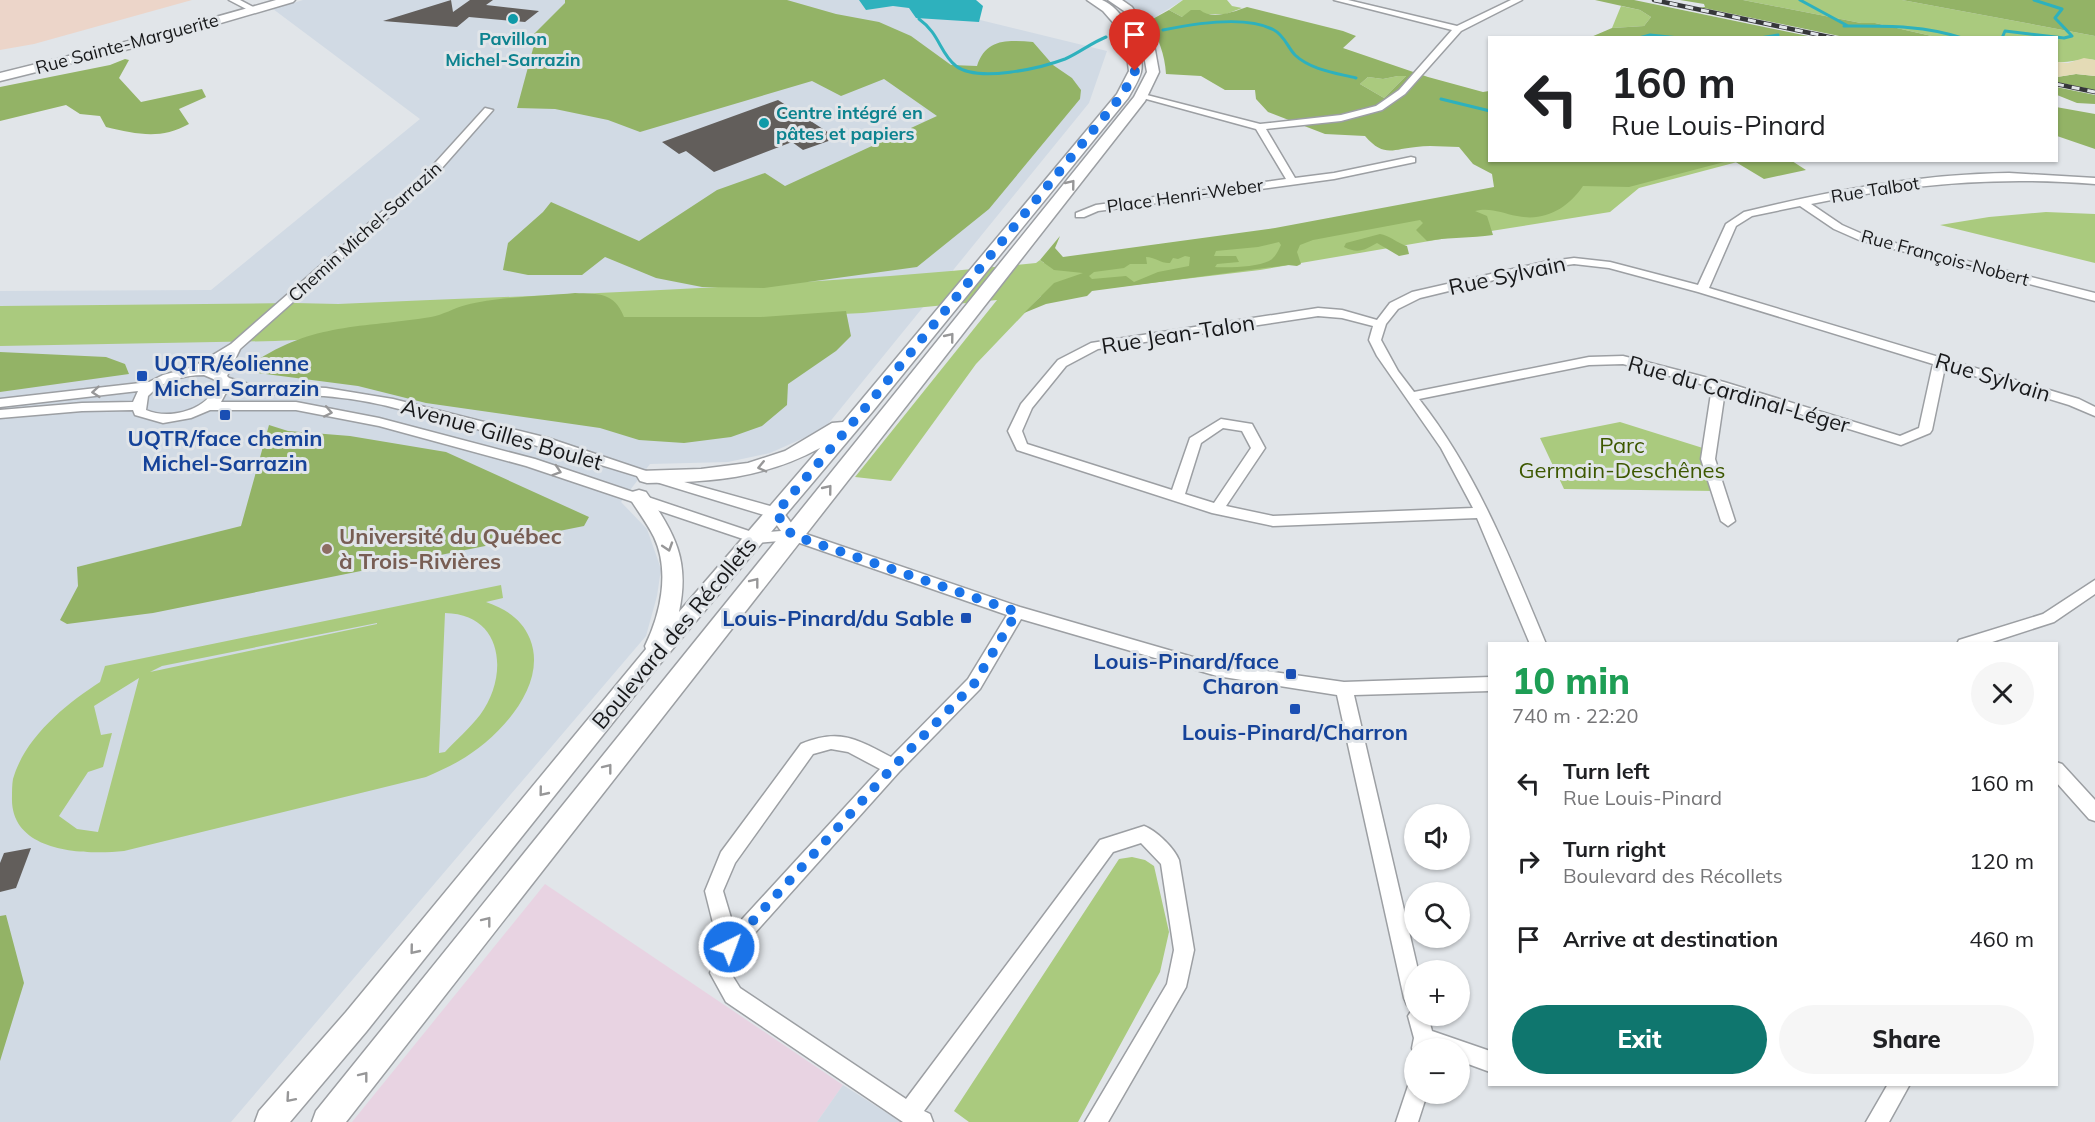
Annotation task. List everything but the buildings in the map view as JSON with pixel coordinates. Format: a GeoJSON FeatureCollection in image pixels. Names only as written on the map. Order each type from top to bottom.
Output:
{"type":"FeatureCollection","features":[{"type":"Feature","properties":{"kind":"main road","name":"Rue Sainte-Marguerite"},"geometry":{"type":"LineString","coordinates":[[0,77],[73,60],[289,0]]}},
{"type":"Feature","properties":{"kind":"main road","name":"Boulevard des Récollets"},"geometry":{"type":"LineString","coordinates":[[270,1122],[356,1022],[646,665],[866,407],[1123,94],[1135,71],[1131,40],[1122,25],[1107,9],[1093,0]]}},
{"type":"Feature","properties":{"kind":"main road","name":"Boulevard des Récollets"},"geometry":{"type":"LineString","coordinates":[[327,1122],[1142,95],[1153,72],[1147,39],[1128,9],[1114,0]]}},
{"type":"Feature","properties":{"kind":"main road"},"geometry":{"type":"LineString","coordinates":[[647,476],[712,476],[768,466],[803,452],[866,407]]}},
{"type":"Feature","properties":{"kind":"main road"},"geometry":{"type":"LineString","coordinates":[[639,497],[663,532],[673,563],[675,586],[660,638],[646,665]]}},
{"type":"Feature","properties":{"kind":"street"},"geometry":{"type":"LineString","coordinates":[[233,0],[255,10]]}},
{"type":"Feature","properties":{"kind":"street"},"geometry":{"type":"LineString","coordinates":[[1338,0],[1458,29]]}},
{"type":"Feature","properties":{"kind":"street"},"geometry":{"type":"LineString","coordinates":[[1142,95],[1260,127],[1341,118],[1379,108],[1402,92],[1458,29],[1518,0]]}},
{"type":"Feature","properties":{"kind":"street","name":"Chemin Michel-Sarrazin"},"geometry":{"type":"LineString","coordinates":[[195,371],[235,347],[430,175],[488,110]]}},
{"type":"Feature","properties":{"kind":"street","name":"Place Henri-Weber"},"geometry":{"type":"LineString","coordinates":[[1260,127],[1292,181]]}},
{"type":"Feature","properties":{"kind":"street","name":"Place Henri-Weber"},"geometry":{"type":"LineString","coordinates":[[1080,215],[1096,208],[1334,176],[1412,160]]}},
{"type":"Feature","properties":{"kind":"street","name":"Rue Talbot"},"geometry":{"type":"LineString","coordinates":[[1702,290],[1731,224],[1748,214],[1801,202],[1920,182],[1981,177],[2050,177],[2095,181]]}},
{"type":"Feature","properties":{"kind":"street","name":"Rue François-Nobert"},"geometry":{"type":"LineString","coordinates":[[1801,202],[1838,227],[1863,237],[2095,297]]}},
{"type":"Feature","properties":{"kind":"street","name":"Rue Sylvain"},"geometry":{"type":"LineString","coordinates":[[1380,324],[1394,306],[1416,295],[1544,265],[1574,261],[1610,265],[1940,361],[2074,402],[2095,412]]}},
{"type":"Feature","properties":{"kind":"street","name":"Rue Jean-Talon"},"geometry":{"type":"LineString","coordinates":[[1380,324],[1341,314],[1318,312],[1095,346],[1062,363],[1026,406],[1015,431],[1022,447],[1216,509],[1273,521],[1483,513]]}},
{"type":"Feature","properties":{"kind":"street"},"geometry":{"type":"LineString","coordinates":[[1380,324],[1375,340],[1383,360],[1455,458],[1483,513],[1537,642]]}},
{"type":"Feature","properties":{"kind":"street","name":"Chemin Michel-Sarrazin"},"geometry":{"type":"LineString","coordinates":[[222,379],[235,347]]}},
{"type":"Feature","properties":{"kind":"street","name":"Rue du Cardinal-Léger"},"geometry":{"type":"LineString","coordinates":[[1410,397],[1600,361],[1623,360],[1719,385],[1901,441],[1925,430],[1940,361]]}},
{"type":"Feature","properties":{"kind":"street","name":"Avenue Gilles Boulet"},"geometry":{"type":"LineString","coordinates":[[0,403],[154,385],[178,374],[195,371],[213,372],[222,379],[251,389],[326,392],[393,403],[548,443],[647,476],[776,513]]}},
{"type":"Feature","properties":{"kind":"street"},"geometry":{"type":"LineString","coordinates":[[207,406],[221,393],[222,379]]}},
{"type":"Feature","properties":{"kind":"street","name":"Avenue Gilles Boulet"},"geometry":{"type":"LineString","coordinates":[[154,385],[140,399],[138,406],[140,412],[157,419],[183,417],[207,406],[296,406],[379,422],[530,462],[639,497],[754,538]]}},
{"type":"Feature","properties":{"kind":"street"},"geometry":{"type":"LineString","coordinates":[[1719,385],[1708,459],[1728,521]]}},
{"type":"Feature","properties":{"kind":"street"},"geometry":{"type":"LineString","coordinates":[[379,422],[393,403]]}},
{"type":"Feature","properties":{"kind":"street","name":"Avenue Gilles Boulet"},"geometry":{"type":"LineString","coordinates":[[0,414],[82,407],[138,406]]}},
{"type":"Feature","properties":{"kind":"street"},"geometry":{"type":"LineString","coordinates":[[1177,497],[1195,441],[1221,423],[1247,427],[1258,448],[1216,509]]}},
{"type":"Feature","properties":{"kind":"street"},"geometry":{"type":"LineString","coordinates":[[530,462],[548,443]]}},
{"type":"Feature","properties":{"kind":"street"},"geometry":{"type":"LineString","coordinates":[[776,513],[792,535]]}},
{"type":"Feature","properties":{"kind":"street"},"geometry":{"type":"LineString","coordinates":[[754,538],[792,535],[1017,612],[1217,670],[1344,689],[1488,684]]}},
{"type":"Feature","properties":{"kind":"street"},"geometry":{"type":"LineString","coordinates":[[1971,642],[2048,618],[2095,586]]}},
{"type":"Feature","properties":{"kind":"street"},"geometry":{"type":"LineString","coordinates":[[1017,612],[974,684],[893,767],[729,947],[720,973],[733,995],[916,1118],[1107,846],[1144,834],[1170,860],[1184,951],[1176,987],[1096,1122]]}},
{"type":"Feature","properties":{"kind":"street"},"geometry":{"type":"LineString","coordinates":[[1344,689],[1405,960]]}},
{"type":"Feature","properties":{"kind":"street"},"geometry":{"type":"LineString","coordinates":[[729,947],[714,891],[728,858],[807,749],[822,741],[840,740],[893,767]]}},
{"type":"Feature","properties":{"kind":"street"},"geometry":{"type":"LineString","coordinates":[[2058,772],[2095,813]]}},
{"type":"Feature","properties":{"kind":"street"},"geometry":{"type":"LineString","coordinates":[[1470,1055],[1488,1061]]}},
{"type":"Feature","properties":{"kind":"street"},"geometry":{"type":"LineString","coordinates":[[1876,1122],[1899,1086]]}},
{"type":"Feature","properties":{"kind":"street"},"geometry":{"type":"LineString","coordinates":[[1407,1122],[1413,1104]]}},
{"type":"Feature","properties":{"kind":"shaded area"},"geometry":{"type":"Polygon","coordinates":[[[0,0],[192,0],[34,44],[0,50],[0,0]]]}},
{"type":"Feature","properties":{"kind":"shaded area","name":"Université du Québec à Trois-Rivières"},"geometry":{"type":"Polygon","coordinates":[[[303,0],[898,0],[1107,51],[1089,103],[824,429],[770,453],[728,462],[650,464],[621,502],[647,529],[661,569],[657,596],[646,636],[231,1122],[0,1122],[0,291],[211,290],[420,119],[273,9],[303,0]]]}},
{"type":"Feature","properties":{"kind":"shaded area"},"geometry":{"type":"Polygon","coordinates":[[[1113,0],[1183,0],[1149,21],[1113,0]]]}},
{"type":"Feature","properties":{"kind":"shaded area"},"geometry":{"type":"Polygon","coordinates":[[[545,884],[843,1085],[817,1122],[352,1122],[545,884]]]}},
{"type":"Feature","properties":{"kind":"shaded area"},"geometry":{"type":"Polygon","coordinates":[[[843,1085],[901,1122],[817,1122],[843,1085]]]}},
{"type":"Feature","properties":{"kind":"green space"},"geometry":{"type":"Polygon","coordinates":[[[565,0],[787,0],[836,14],[879,22],[911,36],[951,65],[977,66],[986,50],[999,43],[1033,42],[1053,65],[1072,78],[1081,90],[1080,99],[989,209],[917,267],[764,288],[702,287],[656,278],[605,257],[582,275],[528,275],[503,270],[508,243],[551,202],[639,241],[717,190],[765,173],[785,186],[937,116],[884,79],[841,96],[812,81],[640,132],[608,120],[555,109],[517,108],[534,45],[533,35],[565,3],[565,0]]]}},
{"type":"Feature","properties":{"kind":"green space"},"geometry":{"type":"Polygon","coordinates":[[[1183,0],[1227,0],[1232,6],[1242,8],[1226,14],[1182,17],[1169,10],[1183,0]]]}},
{"type":"Feature","properties":{"kind":"green space"},"geometry":{"type":"Polygon","coordinates":[[[1595,0],[1634,0],[1808,36],[1593,36],[1612,28],[1644,26],[1651,17],[1640,10],[1595,0]]]}},
{"type":"Feature","properties":{"kind":"green space"},"geometry":{"type":"Polygon","coordinates":[[[1680,0],[1743,0],[1861,23],[1875,23],[1932,36],[1839,36],[1699,7],[1705,7],[1704,4],[1680,0]]]}},
{"type":"Feature","properties":{"kind":"green space"},"geometry":{"type":"Polygon","coordinates":[[[1743,0],[1902,0],[2095,36],[2095,60],[2058,62],[2058,36],[1932,36],[1875,23],[1861,23],[1743,0]]]}},
{"type":"Feature","properties":{"kind":"green space"},"geometry":{"type":"Polygon","coordinates":[[[1902,0],[2095,0],[2095,36],[1902,0]]]}},
{"type":"Feature","properties":{"kind":"green space"},"geometry":{"type":"Polygon","coordinates":[[[1621,6],[1640,10],[1651,17],[1644,26],[1612,28],[1621,6]]]}},
{"type":"Feature","properties":{"kind":"green space"},"geometry":{"type":"Polygon","coordinates":[[[1247,7],[1343,31],[1356,36],[1343,48],[1428,77],[1483,92],[1488,91],[1488,162],[1724,162],[1629,187],[1583,186],[1563,207],[1537,217],[1517,216],[1491,210],[1475,211],[1487,216],[1493,235],[1427,241],[1416,230],[1423,223],[1420,220],[1313,240],[1300,245],[1297,252],[1301,264],[1297,266],[1288,265],[1092,291],[1087,296],[1046,304],[1024,313],[1054,283],[1083,273],[1054,270],[1040,260],[1060,236],[1055,248],[1063,257],[1275,228],[1494,187],[1492,174],[1473,164],[1459,147],[1427,146],[1383,150],[1365,136],[1325,134],[1268,112],[1256,99],[1255,90],[1225,90],[1201,76],[1166,74],[1160,46],[1149,21],[1169,10],[1182,17],[1191,10],[1216,15],[1247,7]],[[1406,76],[1383,79],[1368,77],[1360,84],[1384,98],[1406,76]],[[1279,242],[1258,247],[1216,251],[1214,256],[1236,256],[1239,262],[1217,264],[1215,267],[1243,267],[1264,263],[1276,254],[1281,245],[1279,242]],[[1185,256],[1178,259],[1173,258],[1170,263],[1146,257],[1147,264],[1130,264],[1124,268],[1094,272],[1089,276],[1092,279],[1126,276],[1134,282],[1158,272],[1189,266],[1190,257],[1185,256]]]}},
{"type":"Feature","properties":{"kind":"green space"},"geometry":{"type":"Polygon","coordinates":[[[125,59],[129,60],[119,78],[141,102],[202,89],[206,97],[179,109],[189,124],[158,134],[138,133],[106,127],[100,116],[80,114],[66,105],[0,121],[0,87],[110,65],[125,59]]]}},
{"type":"Feature","properties":{"kind":"green space"},"geometry":{"type":"Polygon","coordinates":[[[2076,74],[2095,76],[2095,90],[2058,82],[2058,77],[2076,74]]]}},
{"type":"Feature","properties":{"kind":"green space"},"geometry":{"type":"Polygon","coordinates":[[[1406,76],[1384,98],[1360,84],[1368,77],[1383,79],[1406,76]]]}},
{"type":"Feature","properties":{"kind":"green space"},"geometry":{"type":"Polygon","coordinates":[[[2058,87],[2095,95],[2095,104],[2077,103],[2058,95],[2058,87]]]}},
{"type":"Feature","properties":{"kind":"green space"},"geometry":{"type":"Polygon","coordinates":[[[2058,107],[2095,114],[2095,149],[2058,136],[2058,107]]]}},
{"type":"Feature","properties":{"kind":"green space"},"geometry":{"type":"Polygon","coordinates":[[[1633,162],[1737,162],[1639,188],[1610,212],[1260,270],[1041,296],[976,364],[891,481],[855,477],[997,300],[863,313],[275,341],[0,346],[0,306],[338,304],[600,293],[862,278],[1036,263],[1040,260],[1044,263],[1224,244],[1633,162]]]}},
{"type":"Feature","properties":{"kind":"green space"},"geometry":{"type":"Polygon","coordinates":[[[1736,162],[1794,162],[1806,170],[1764,179],[1736,162]]]}},
{"type":"Feature","properties":{"kind":"green space"},"geometry":{"type":"Polygon","coordinates":[[[2046,212],[2095,214],[2095,263],[1940,225],[1989,217],[2046,212]]]}},
{"type":"Feature","properties":{"kind":"green space"},"geometry":{"type":"Polygon","coordinates":[[[1380,234],[1407,246],[1409,254],[1399,256],[1377,243],[1361,250],[1344,247],[1346,243],[1380,234]]]}},
{"type":"Feature","properties":{"kind":"green space"},"geometry":{"type":"Polygon","coordinates":[[[575,293],[605,296],[616,303],[624,317],[761,317],[846,311],[851,336],[836,351],[788,384],[787,405],[762,426],[731,437],[684,443],[639,440],[600,428],[426,403],[358,386],[242,371],[288,344],[333,330],[431,317],[466,305],[491,300],[575,293]]]}},
{"type":"Feature","properties":{"kind":"green space"},"geometry":{"type":"Polygon","coordinates":[[[0,352],[106,357],[125,364],[129,374],[0,392],[0,352]]]}},
{"type":"Feature","properties":{"kind":"green space","name":"Parc Germain-Deschênes"},"geometry":{"type":"Polygon","coordinates":[[[1620,422],[1706,449],[1716,491],[1564,489],[1540,438],[1620,422]]]}},
{"type":"Feature","properties":{"kind":"green space"},"geometry":{"type":"Polygon","coordinates":[[[269,425],[288,431],[350,436],[446,452],[589,517],[584,526],[153,613],[67,624],[60,620],[78,586],[77,567],[241,526],[269,425]]]}},
{"type":"Feature","properties":{"kind":"green space"},"geometry":{"type":"Polygon","coordinates":[[[501,585],[503,598],[486,602],[518,620],[527,632],[534,657],[532,675],[526,693],[503,726],[474,752],[426,777],[124,851],[90,852],[53,846],[36,840],[23,830],[15,816],[12,797],[13,779],[27,749],[37,736],[61,711],[100,682],[105,666],[501,585]],[[445,613],[439,753],[445,752],[480,715],[495,683],[497,666],[496,650],[490,635],[479,624],[465,616],[445,613]],[[377,624],[162,666],[150,672],[377,624]],[[139,678],[94,706],[101,735],[112,733],[103,767],[88,772],[59,816],[77,829],[98,832],[139,678]]]}},
{"type":"Feature","properties":{"kind":"green space"},"geometry":{"type":"Polygon","coordinates":[[[1132,857],[1145,860],[1154,866],[1169,932],[1160,972],[1078,1122],[969,1122],[954,1111],[1119,859],[1132,857]]]}},
{"type":"Feature","properties":{"kind":"green space"},"geometry":{"type":"Polygon","coordinates":[[[6,915],[24,983],[0,1061],[0,916],[6,915]]]}},
{"type":"Feature","properties":{"kind":"sand"},"geometry":{"type":"Polygon","coordinates":[[[2084,58],[2095,60],[2095,76],[2076,74],[2058,77],[2058,62],[2068,63],[2084,58]]]}},
{"type":"Feature","properties":{"kind":"water"},"geometry":{"type":"Polygon","coordinates":[[[859,0],[976,0],[983,6],[979,22],[916,18],[909,8],[893,6],[866,10],[859,0]]]}},
{"type":"Feature","properties":{"kind":"waterway"},"geometry":{"type":"LineString","coordinates":[[1800,0],[1848,26]]}},
{"type":"Feature","properties":{"kind":"waterway"},"geometry":{"type":"LineString","coordinates":[[2034,0],[2062,9],[2055,18],[2072,36],[2058,37]]}},
{"type":"Feature","properties":{"kind":"waterway"},"geometry":{"type":"LineString","coordinates":[[919,14],[919,19],[931,31],[946,56],[956,66],[966,71],[979,73],[994,74],[1026,70],[1054,63],[1106,37]]}},
{"type":"Feature","properties":{"kind":"waterway"},"geometry":{"type":"LineString","coordinates":[[1163,30],[1219,22],[1263,25],[1277,32],[1295,55],[1308,64],[1356,78]]}},
{"type":"Feature","properties":{"kind":"waterway"},"geometry":{"type":"LineString","coordinates":[[1848,26],[1919,28],[1955,36]]}},
{"type":"Feature","properties":{"kind":"waterway"},"geometry":{"type":"LineString","coordinates":[[2003,36],[2005,31],[2047,36]]}},
{"type":"Feature","properties":{"kind":"waterway"},"geometry":{"type":"LineString","coordinates":[[1772,36],[1778,35]]}},
{"type":"Feature","properties":{"kind":"waterway"},"geometry":{"type":"LineString","coordinates":[[1646,36],[1660,36]]}},
{"type":"Feature","properties":{"kind":"waterway"},"geometry":{"type":"LineString","coordinates":[[1441,99],[1488,111]]}},
{"type":"Feature","properties":{"kind":"railway"},"geometry":{"type":"LineString","coordinates":[[1654,0],[1825,36]]}},
{"type":"Feature","properties":{"kind":"railway"},"geometry":{"type":"LineString","coordinates":[[2058,84],[2095,92]]}},
{"type":"Feature","properties":{"kind":"place","name":"Pavillon Michel-Sarrazin"},"geometry":{"type":"Point","coordinates":[513,19]}},
{"type":"Feature","properties":{"kind":"place","name":"Centre intégré en pâtes et papiers"},"geometry":{"type":"Point","coordinates":[764,123]}},
{"type":"Feature","properties":{"kind":"place","name":"UQTR/éolienne Michel-Sarrazin"},"geometry":{"type":"Point","coordinates":[142,376]}},
{"type":"Feature","properties":{"kind":"place","name":"UQTR/face chemin Michel-Sarrazin"},"geometry":{"type":"Point","coordinates":[225,415]}},
{"type":"Feature","properties":{"kind":"place","name":"Université du Québec à Trois-Rivières"},"geometry":{"type":"Point","coordinates":[327,549]}},
{"type":"Feature","properties":{"kind":"place","name":"Louis-Pinard/du Sable"},"geometry":{"type":"Point","coordinates":[966,618]}},
{"type":"Feature","properties":{"kind":"place","name":"Louis-Pinard/face Charon"},"geometry":{"type":"Point","coordinates":[1291,674]}},
{"type":"Feature","properties":{"kind":"place","name":"Louis-Pinard/Charron"},"geometry":{"type":"Point","coordinates":[1295,709]}},
{"type":"Feature","properties":{"kind":"route"},"geometry":{"type":"LineString","coordinates":[[729,947],[893,767],[974,684],[1017,612],[792,535],[776,513],[1123,94],[1135,71]]}}]}
